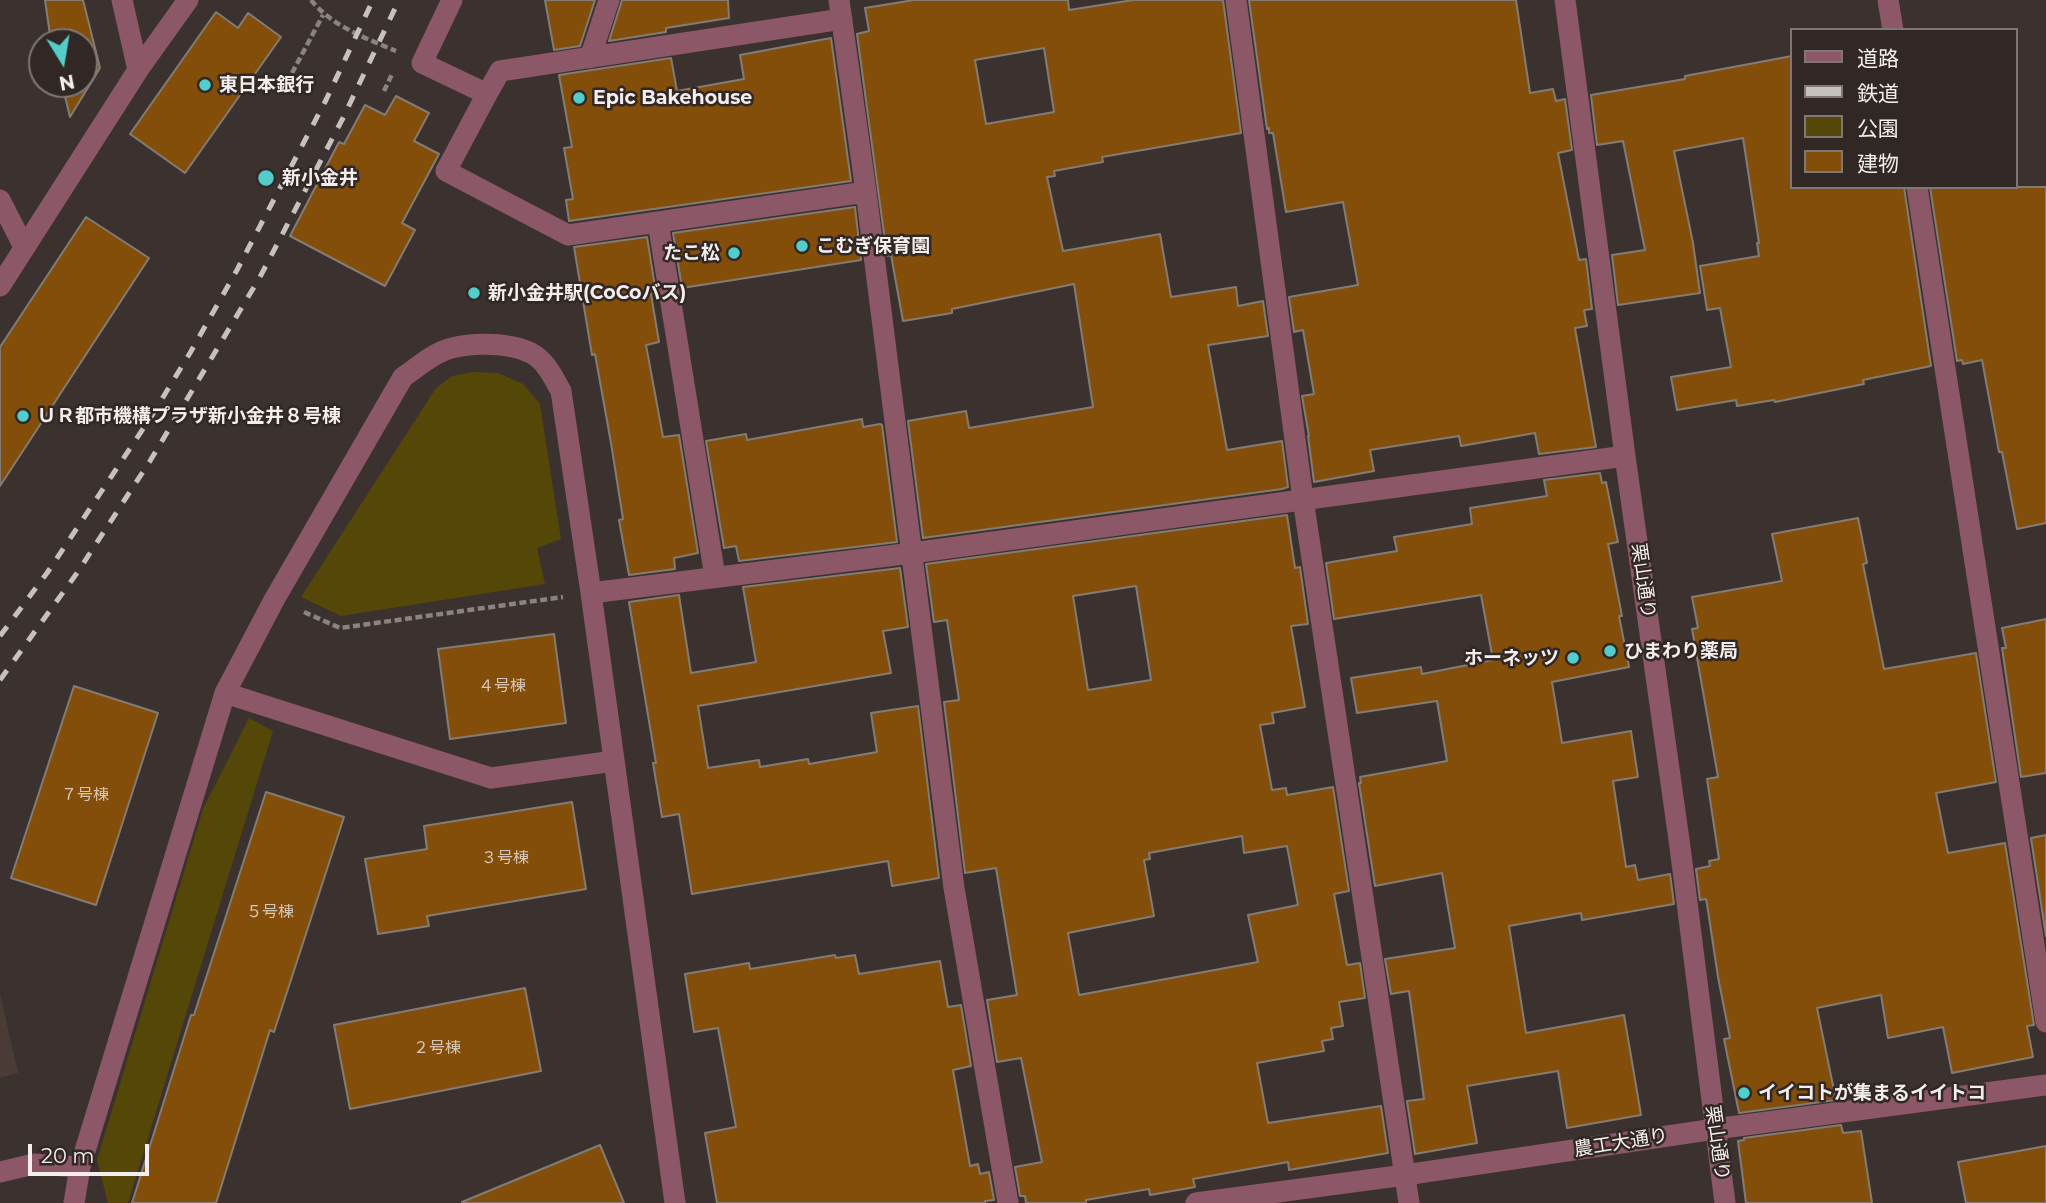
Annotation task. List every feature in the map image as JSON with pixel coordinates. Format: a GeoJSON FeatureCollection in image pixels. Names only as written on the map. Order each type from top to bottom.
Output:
{"type":"FeatureCollection","features":[{"type":"Feature","properties":{"kind":"street"},"geometry":{"type":"LineString","coordinates":[[122,0],[138,70]]}},
{"type":"Feature","properties":{"kind":"street"},"geometry":{"type":"LineString","coordinates":[[0,286],[138,70],[188,0]]}},
{"type":"Feature","properties":{"kind":"street"},"geometry":{"type":"LineString","coordinates":[[452,0],[422,63],[487,94]]}},
{"type":"Feature","properties":{"kind":"street"},"geometry":{"type":"LineString","coordinates":[[590,58],[610,0]]}},
{"type":"Feature","properties":{"kind":"street"},"geometry":{"type":"LineString","coordinates":[[1236,0],[1303,499],[1409,1203]]}},
{"type":"Feature","properties":{"kind":"street","name":"栗山通り"},"geometry":{"type":"LineString","coordinates":[[1565,0],[1678,833],[1725,1203]]}},
{"type":"Feature","properties":{"kind":"street"},"geometry":{"type":"LineString","coordinates":[[1888,0],[1893,28]]}},
{"type":"Feature","properties":{"kind":"street"},"geometry":{"type":"LineString","coordinates":[[866,192],[568,235],[446,172],[500,71],[590,58],[840,10],[866,192],[954,888],[1008,1203]]}},
{"type":"Feature","properties":{"kind":"street"},"geometry":{"type":"LineString","coordinates":[[1917,189],[2046,1022]]}},
{"type":"Feature","properties":{"kind":"street"},"geometry":{"type":"LineString","coordinates":[[0,200],[24,247]]}},
{"type":"Feature","properties":{"kind":"street"},"geometry":{"type":"LineString","coordinates":[[658,222],[715,577]]}},
{"type":"Feature","properties":{"kind":"street"},"geometry":{"type":"LineString","coordinates":[[74,1203],[80,1167],[225,693],[274,600],[403,377],[437,353],[478,343],[510,347],[531,354],[547,367],[561,391],[675,1203]]}},
{"type":"Feature","properties":{"kind":"street"},"geometry":{"type":"LineString","coordinates":[[591,593],[912,553],[1625,456]]}},
{"type":"Feature","properties":{"kind":"street"},"geometry":{"type":"LineString","coordinates":[[225,693],[491,779],[614,761]]}},
{"type":"Feature","properties":{"kind":"street","name":"農工大通り"},"geometry":{"type":"LineString","coordinates":[[1196,1203],[2046,1085]]}},
{"type":"Feature","properties":{"kind":"street"},"geometry":{"type":"LineString","coordinates":[[0,1172],[34,1164],[80,1167]]}},
{"type":"Feature","properties":{"kind":"path"},"geometry":{"type":"LineString","coordinates":[[311,0],[323,15],[356,34],[422,63]]}},
{"type":"Feature","properties":{"kind":"path"},"geometry":{"type":"LineString","coordinates":[[292,73],[323,15]]}},
{"type":"Feature","properties":{"kind":"path"},"geometry":{"type":"LineString","coordinates":[[274,600],[340,628],[591,593]]}},
{"type":"Feature","properties":{"kind":"shaded area"},"geometry":{"type":"Polygon","coordinates":[[[0,993],[18,1073],[0,1078],[0,993]]]}},
{"type":"Feature","properties":{"kind":"green space"},"geometry":{"type":"Polygon","coordinates":[[[473,372],[498,373],[523,384],[540,404],[561,539],[537,548],[545,584],[341,616],[301,597],[436,388],[452,376],[473,372]]]}},
{"type":"Feature","properties":{"kind":"green space"},"geometry":{"type":"Polygon","coordinates":[[[249,718],[273,731],[128,1203],[108,1203],[97,1160],[203,809],[249,718]]]}},
{"type":"Feature","properties":{"kind":"building"},"geometry":{"type":"Polygon","coordinates":[[[45,0],[83,0],[90,28],[49,28],[45,0]]]}},
{"type":"Feature","properties":{"kind":"building"},"geometry":{"type":"Polygon","coordinates":[[[545,0],[595,0],[580,46],[554,50],[545,0]]]}},
{"type":"Feature","properties":{"kind":"building"},"geometry":{"type":"Polygon","coordinates":[[[622,0],[728,0],[729,18],[609,41],[622,0]]]}},
{"type":"Feature","properties":{"kind":"building"},"geometry":{"type":"Polygon","coordinates":[[[914,0],[1068,0],[1069,10],[1133,0],[1223,0],[1241,133],[1102,157],[1103,162],[1054,171],[1055,176],[1047,177],[1063,251],[1160,234],[1171,297],[1236,287],[1238,306],[1263,301],[1268,336],[1208,345],[1227,450],[1282,441],[1288,487],[923,538],[908,421],[966,411],[969,428],[1093,407],[1074,284],[952,309],[952,313],[903,321],[891,255],[887,256],[857,34],[869,31],[865,8],[914,0]],[[1044,48],[975,60],[986,124],[1054,112],[1044,48]]]}},
{"type":"Feature","properties":{"kind":"building"},"geometry":{"type":"Polygon","coordinates":[[[1249,0],[1516,0],[1530,93],[1553,89],[1556,101],[1565,99],[1572,150],[1558,153],[1579,260],[1586,259],[1592,309],[1584,310],[1587,326],[1575,328],[1596,447],[1539,454],[1535,433],[1461,446],[1459,436],[1370,450],[1374,471],[1314,482],[1302,396],[1314,394],[1303,330],[1294,332],[1289,297],[1358,285],[1343,202],[1286,212],[1273,133],[1269,133],[1269,128],[1267,129],[1249,0]]]}},
{"type":"Feature","properties":{"kind":"building","name":"東日本銀行"},"geometry":{"type":"Polygon","coordinates":[[[216,12],[238,28],[248,13],[281,37],[185,173],[130,134],[216,12]]]}},
{"type":"Feature","properties":{"kind":"building"},"geometry":{"type":"Polygon","coordinates":[[[831,38],[851,181],[569,221],[566,200],[573,199],[564,148],[572,147],[559,75],[671,58],[677,91],[744,79],[740,55],[831,38]]]}},
{"type":"Feature","properties":{"kind":"building"},"geometry":{"type":"Polygon","coordinates":[[[1790,56],[1790,189],[1904,189],[1931,366],[1863,380],[1864,384],[1775,402],[1737,406],[1736,400],[1677,410],[1671,377],[1731,367],[1720,308],[1707,310],[1700,266],[1759,256],[1743,138],[1674,151],[1693,243],[1700,293],[1618,305],[1612,255],[1645,250],[1623,141],[1597,145],[1591,95],[1685,79],[1685,76],[1790,56]]]}},
{"type":"Feature","properties":{"kind":"building"},"geometry":{"type":"Polygon","coordinates":[[[396,96],[429,113],[414,141],[439,154],[402,223],[415,230],[385,286],[290,236],[339,142],[344,144],[365,105],[385,115],[396,96]]]}},
{"type":"Feature","properties":{"kind":"building"},"geometry":{"type":"Polygon","coordinates":[[[65,98],[82,98],[70,117],[65,98]]]}},
{"type":"Feature","properties":{"kind":"building"},"geometry":{"type":"Polygon","coordinates":[[[2046,187],[2046,523],[2017,529],[1982,360],[1963,364],[1962,360],[1957,361],[1930,189],[2046,187]]]}},
{"type":"Feature","properties":{"kind":"building"},"geometry":{"type":"Polygon","coordinates":[[[855,207],[861,260],[682,288],[673,233],[855,207]]]}},
{"type":"Feature","properties":{"kind":"building","name":"ＵＲ都市機構プラザ新小金井８号棟"},"geometry":{"type":"Polygon","coordinates":[[[86,217],[149,258],[0,486],[0,347],[86,217]]]}},
{"type":"Feature","properties":{"kind":"building"},"geometry":{"type":"Polygon","coordinates":[[[647,237],[656,293],[651,294],[659,342],[646,345],[663,437],[679,435],[698,553],[674,558],[675,569],[629,575],[619,520],[623,519],[611,443],[595,354],[592,355],[574,247],[647,237]]]}},
{"type":"Feature","properties":{"kind":"building"},"geometry":{"type":"Polygon","coordinates":[[[862,419],[863,427],[882,425],[897,542],[739,561],[736,546],[724,548],[706,441],[746,434],[747,440],[862,419]]]}},
{"type":"Feature","properties":{"kind":"building"},"geometry":{"type":"Polygon","coordinates":[[[1600,473],[1602,483],[1606,482],[1618,542],[1608,544],[1629,667],[1552,682],[1562,743],[1631,731],[1638,777],[1613,781],[1626,867],[1635,865],[1638,880],[1670,874],[1674,904],[1582,920],[1581,913],[1509,926],[1526,1033],[1624,1015],[1641,1115],[1567,1128],[1558,1071],[1467,1086],[1477,1143],[1415,1154],[1407,1101],[1424,1099],[1409,991],[1391,994],[1385,959],[1455,948],[1442,873],[1375,886],[1359,783],[1360,777],[1447,761],[1437,701],[1357,713],[1351,678],[1421,667],[1422,674],[1493,660],[1481,595],[1334,619],[1326,563],[1397,551],[1394,537],[1472,524],[1470,508],[1547,496],[1544,480],[1600,473]]]}},
{"type":"Feature","properties":{"kind":"building"},"geometry":{"type":"Polygon","coordinates":[[[1287,515],[1295,568],[1300,567],[1308,624],[1291,626],[1305,707],[1272,713],[1274,723],[1260,725],[1272,790],[1286,788],[1287,795],[1333,787],[1349,891],[1334,894],[1347,965],[1360,963],[1365,998],[1339,1002],[1343,1026],[1331,1028],[1333,1039],[1322,1041],[1324,1051],[1257,1063],[1268,1123],[1381,1106],[1388,1153],[1289,1170],[1288,1162],[1193,1179],[1195,1187],[1150,1195],[1149,1189],[1086,1200],[1086,1203],[1026,1203],[1025,1196],[1020,1196],[1015,1167],[1042,1162],[1021,1058],[997,1062],[987,1000],[1017,995],[996,868],[965,873],[944,702],[959,700],[947,620],[934,622],[926,564],[1287,515]],[[1136,586],[1073,596],[1088,690],[1151,680],[1136,586]],[[1242,836],[1149,853],[1150,859],[1144,860],[1154,916],[1068,933],[1079,995],[1258,962],[1248,915],[1298,905],[1287,846],[1244,853],[1242,836]]]}},
{"type":"Feature","properties":{"kind":"building"},"geometry":{"type":"Polygon","coordinates":[[[1858,518],[1867,563],[1863,564],[1884,669],[1976,653],[1996,782],[1936,793],[1948,853],[2005,843],[2034,1025],[2027,1026],[2033,1057],[1952,1073],[1943,1027],[1888,1038],[1881,995],[1817,1008],[1836,1100],[1739,1113],[1724,1039],[1730,1038],[1707,904],[1706,899],[1700,900],[1696,869],[1710,866],[1709,861],[1719,859],[1707,779],[1718,777],[1692,629],[1698,628],[1692,597],[1782,581],[1772,534],[1858,518]]]}},
{"type":"Feature","properties":{"kind":"building"},"geometry":{"type":"Polygon","coordinates":[[[900,568],[908,627],[883,631],[891,673],[698,706],[708,768],[759,760],[760,767],[808,759],[809,764],[877,752],[871,713],[918,706],[939,878],[892,886],[888,861],[692,894],[679,814],[662,817],[653,763],[656,763],[629,602],[679,595],[691,673],[756,662],[743,587],[900,568]]]}},
{"type":"Feature","properties":{"kind":"building"},"geometry":{"type":"Polygon","coordinates":[[[2046,619],[2046,773],[2021,777],[2002,648],[2006,648],[2002,628],[2046,619]]]}},
{"type":"Feature","properties":{"kind":"building"},"geometry":{"type":"Polygon","coordinates":[[[554,634],[566,723],[450,739],[438,649],[554,634]]]}},
{"type":"Feature","properties":{"kind":"building"},"geometry":{"type":"Polygon","coordinates":[[[74,686],[158,713],[96,905],[11,878],[74,686]]]}},
{"type":"Feature","properties":{"kind":"building"},"geometry":{"type":"Polygon","coordinates":[[[266,792],[344,817],[274,1032],[270,1030],[216,1203],[132,1203],[191,1015],[194,1015],[266,792]]]}},
{"type":"Feature","properties":{"kind":"building"},"geometry":{"type":"Polygon","coordinates":[[[572,802],[586,889],[427,916],[429,926],[378,934],[365,859],[427,849],[424,826],[572,802]]]}},
{"type":"Feature","properties":{"kind":"building"},"geometry":{"type":"Polygon","coordinates":[[[2046,835],[2046,936],[2031,838],[2046,835]]]}},
{"type":"Feature","properties":{"kind":"building"},"geometry":{"type":"Polygon","coordinates":[[[835,955],[836,958],[855,955],[859,974],[940,961],[948,1007],[961,1005],[971,1066],[953,1070],[970,1166],[978,1164],[980,1174],[989,1172],[994,1200],[985,1203],[717,1203],[705,1133],[736,1127],[718,1028],[694,1032],[685,974],[749,963],[750,969],[835,955]]]}},
{"type":"Feature","properties":{"kind":"building"},"geometry":{"type":"Polygon","coordinates":[[[525,988],[541,1071],[350,1109],[334,1025],[525,988]]]}},
{"type":"Feature","properties":{"kind":"building"},"geometry":{"type":"Polygon","coordinates":[[[1841,1125],[1843,1133],[1861,1131],[1872,1203],[1746,1203],[1738,1141],[1841,1125]]]}},
{"type":"Feature","properties":{"kind":"building"},"geometry":{"type":"Polygon","coordinates":[[[600,1145],[624,1203],[462,1202],[600,1145]]]}},
{"type":"Feature","properties":{"kind":"building"},"geometry":{"type":"Polygon","coordinates":[[[2046,1146],[2046,1203],[1966,1203],[1958,1162],[2046,1146]]]}},
{"type":"Feature","properties":{"kind":"railway"},"geometry":{"type":"LineString","coordinates":[[0,636],[47,573],[151,417],[190,353],[326,100],[373,0]]}},
{"type":"Feature","properties":{"kind":"railway"},"geometry":{"type":"LineString","coordinates":[[0,680],[77,573],[150,461],[260,277],[343,118],[399,0]]}},
{"type":"Feature","properties":{"kind":"place","name":"東日本銀行"},"geometry":{"type":"Point","coordinates":[205,85]}},
{"type":"Feature","properties":{"kind":"place","name":"Epic Bakehouse"},"geometry":{"type":"Point","coordinates":[579,98]}},
{"type":"Feature","properties":{"kind":"place","name":"新小金井"},"geometry":{"type":"Point","coordinates":[266,178]}},
{"type":"Feature","properties":{"kind":"place","name":"こむぎ保育園"},"geometry":{"type":"Point","coordinates":[802,246]}},
{"type":"Feature","properties":{"kind":"place","name":"たこ松"},"geometry":{"type":"Point","coordinates":[734,253]}},
{"type":"Feature","properties":{"kind":"place","name":"新小金井駅(CoCoバス)"},"geometry":{"type":"Point","coordinates":[474,293]}},
{"type":"Feature","properties":{"kind":"place","name":"ＵＲ都市機構プラザ新小金井８号棟"},"geometry":{"type":"Point","coordinates":[23,416]}},
{"type":"Feature","properties":{"kind":"place","name":"ひまわり薬局"},"geometry":{"type":"Point","coordinates":[1610,651]}},
{"type":"Feature","properties":{"kind":"place","name":"ホーネッツ"},"geometry":{"type":"Point","coordinates":[1573,658]}},
{"type":"Feature","properties":{"kind":"place","name":"イイコトが集まるイイトコ"},"geometry":{"type":"Point","coordinates":[1744,1093]}}]}
